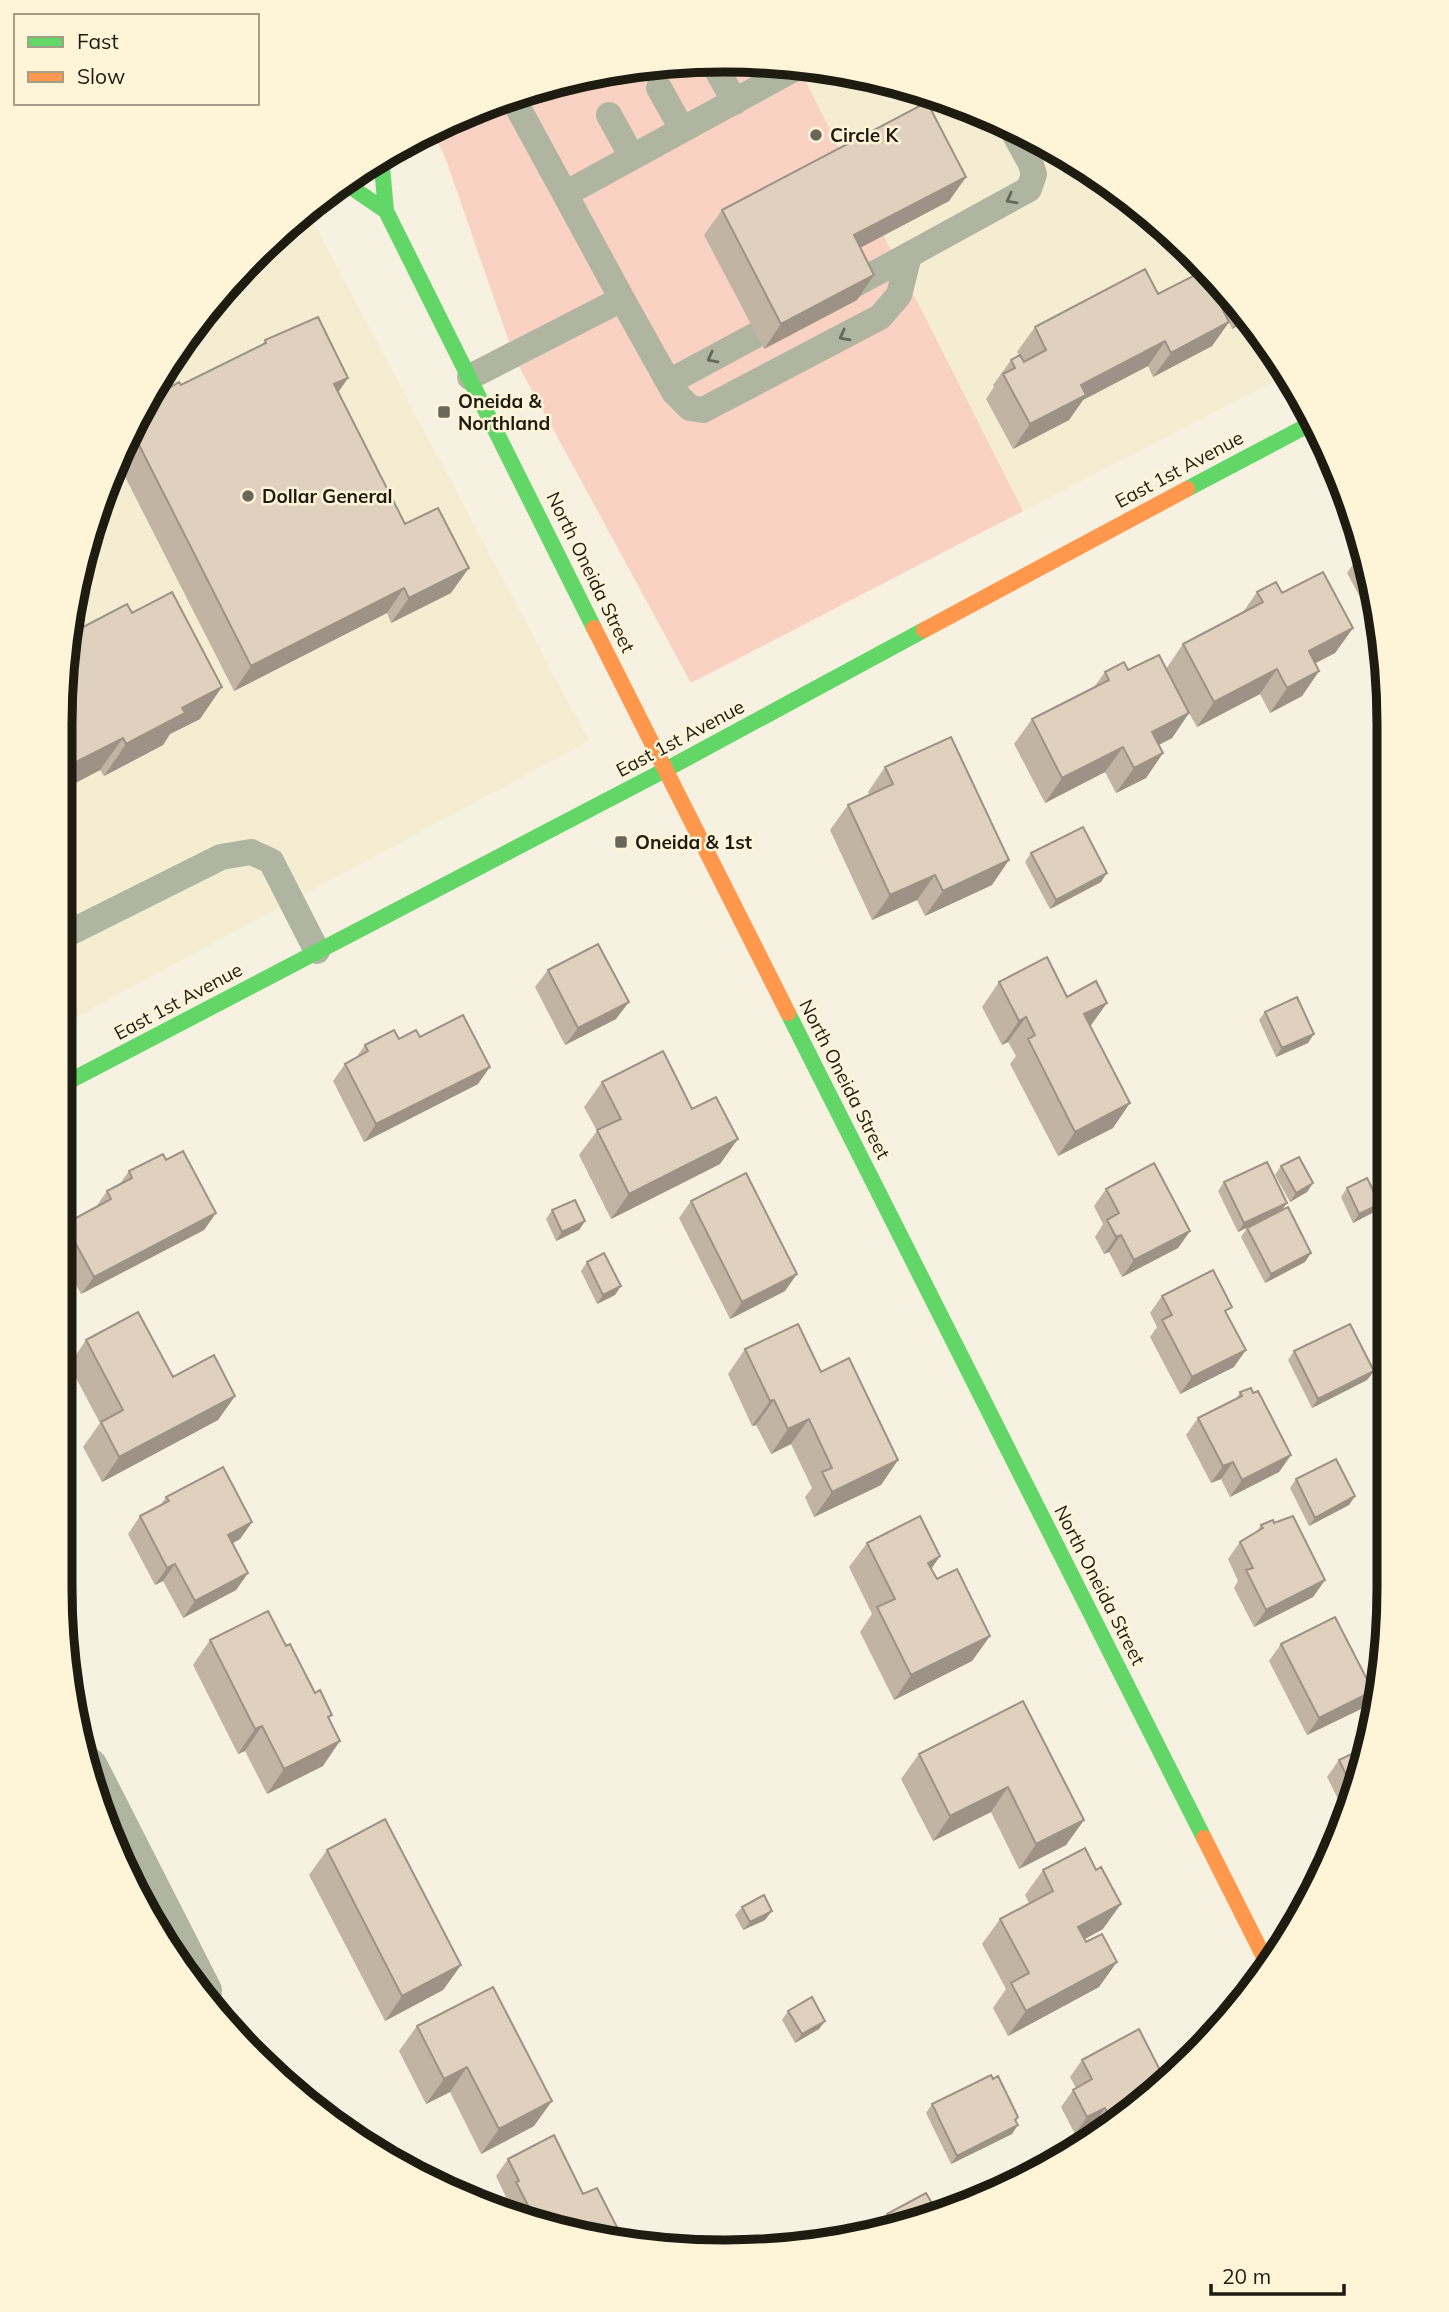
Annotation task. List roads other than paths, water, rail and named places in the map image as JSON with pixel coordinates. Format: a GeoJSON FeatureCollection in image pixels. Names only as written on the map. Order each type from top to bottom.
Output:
{"type":"FeatureCollection","features":[{"type":"Feature","properties":{"kind":"street","name":"North Oneida Street"},"geometry":{"type":"LineString","coordinates":[[383,169],[386,211],[1263,1955]]}},
{"type":"Feature","properties":{"kind":"street","name":"North Oneida Street"},"geometry":{"type":"LineString","coordinates":[[353,188],[386,211]]}},
{"type":"Feature","properties":{"kind":"street","name":"East 1st Avenue"},"geometry":{"type":"LineString","coordinates":[[72,1073],[317,951],[665,770],[1099,534],[1305,427]]}},
{"type":"Feature","properties":{"kind":"street"},"geometry":{"type":"LineString","coordinates":[[111,1810],[182,1951]]}},
{"type":"Feature","properties":{"kind":"lane"},"geometry":{"type":"LineString","coordinates":[[718,72],[735,102]]}},
{"type":"Feature","properties":{"kind":"lane"},"geometry":{"type":"LineString","coordinates":[[565,194],[735,102],[778,74]]}},
{"type":"Feature","properties":{"kind":"lane"},"geometry":{"type":"LineString","coordinates":[[659,88],[682,130]]}},
{"type":"Feature","properties":{"kind":"lane"},"geometry":{"type":"LineString","coordinates":[[517,105],[663,373],[674,392],[690,408],[703,410],[880,317],[900,295],[909,254]]}},
{"type":"Feature","properties":{"kind":"lane"},"geometry":{"type":"LineString","coordinates":[[609,115],[632,157]]}},
{"type":"Feature","properties":{"kind":"lane"},"geometry":{"type":"LineString","coordinates":[[850,287],[1030,190],[1034,174],[1019,142]]}},
{"type":"Feature","properties":{"kind":"lane"},"geometry":{"type":"LineString","coordinates":[[470,377],[622,299]]}},
{"type":"Feature","properties":{"kind":"lane"},"geometry":{"type":"LineString","coordinates":[[663,373],[756,335]]}},
{"type":"Feature","properties":{"kind":"lane"},"geometry":{"type":"LineString","coordinates":[[72,932],[221,857],[251,852],[271,861],[317,951]]}},
{"type":"Feature","properties":{"kind":"place","name":"Circle K"},"geometry":{"type":"Point","coordinates":[816,135]}},
{"type":"Feature","properties":{"kind":"place","name":"Oneida & Northland"},"geometry":{"type":"Point","coordinates":[444,412]}},
{"type":"Feature","properties":{"kind":"place","name":"Dollar General"},"geometry":{"type":"Point","coordinates":[248,496]}},
{"type":"Feature","properties":{"kind":"place","name":"Oneida & 1st"},"geometry":{"type":"Point","coordinates":[621,842]}}]}
